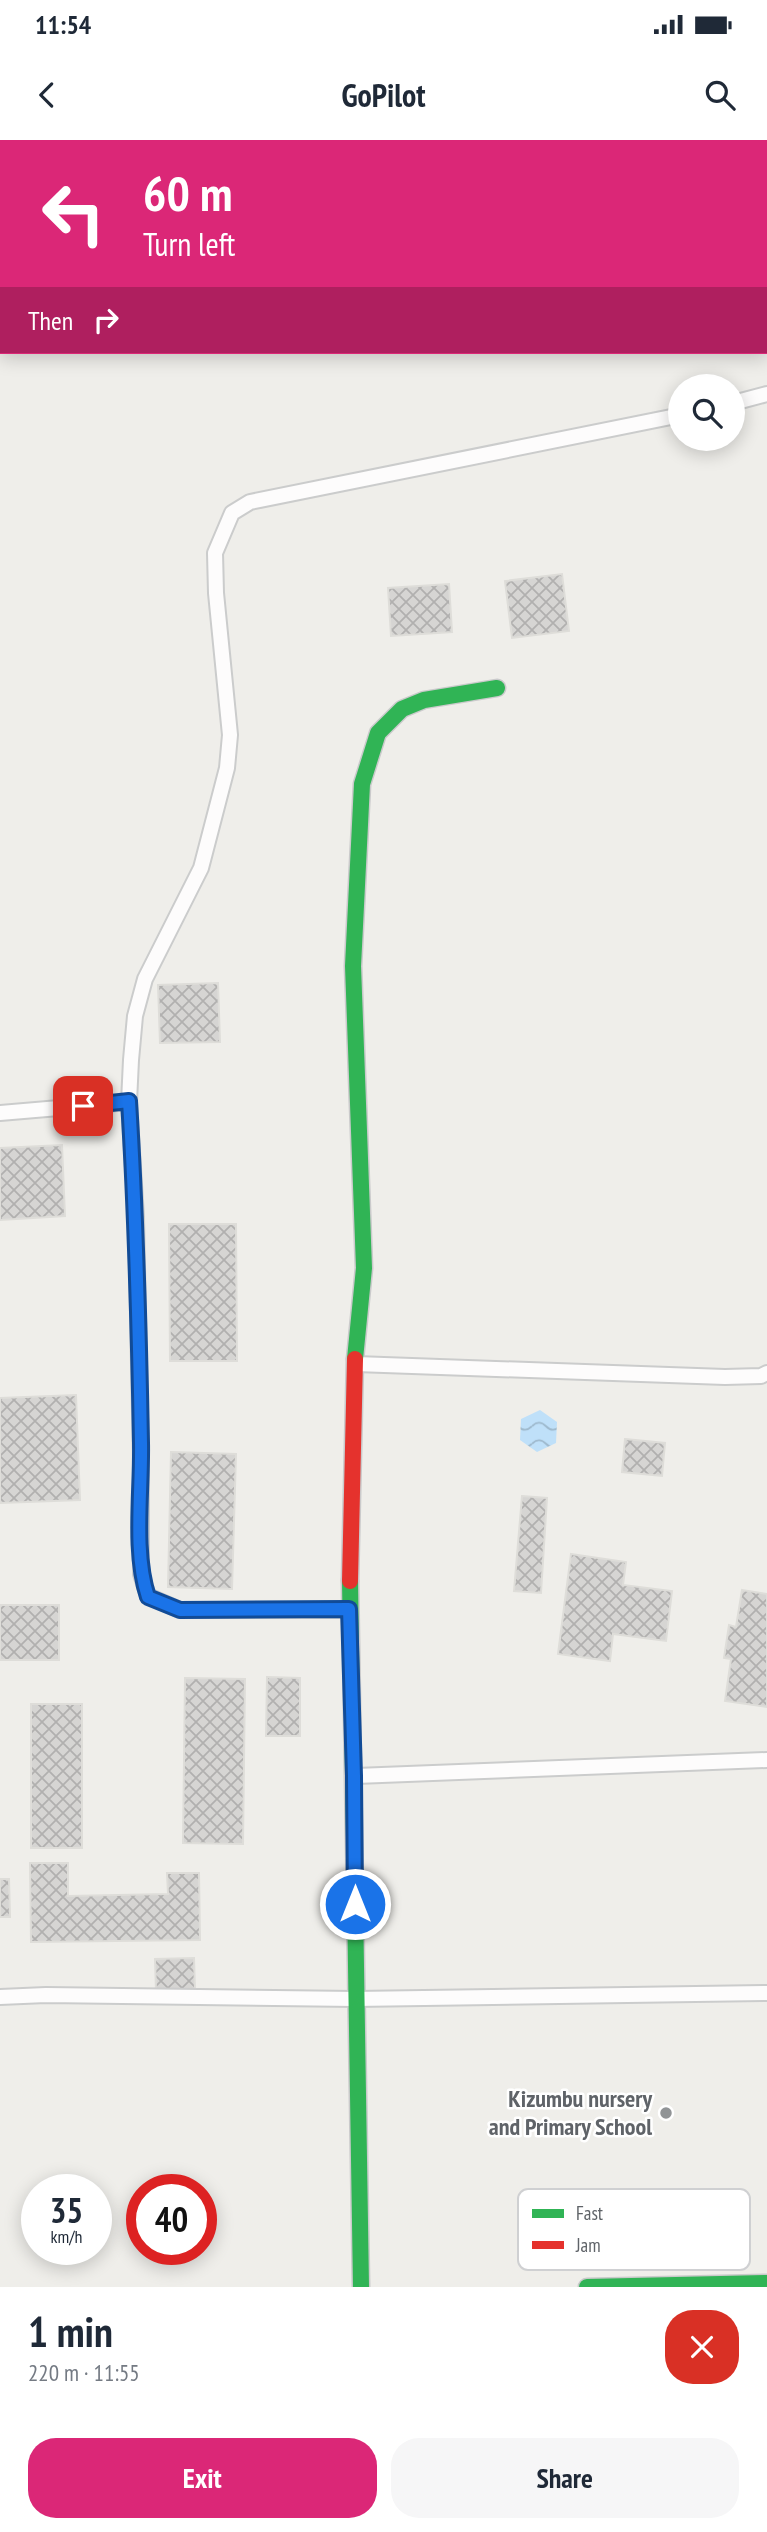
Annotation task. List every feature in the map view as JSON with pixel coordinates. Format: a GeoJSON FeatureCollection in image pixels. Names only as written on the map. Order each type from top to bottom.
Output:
{"type":"FeatureCollection","features":[{"type":"Feature","properties":{"kind":"street"},"geometry":{"type":"LineString","coordinates":[[361,2287],[349,1609],[355,1364],[364,1268],[353,966],[362,784],[378,733],[402,709],[424,700],[497,688]]}},
{"type":"Feature","properties":{"kind":"street"},"geometry":{"type":"LineString","coordinates":[[587,2287],[767,2283]]}},
{"type":"Feature","properties":{"kind":"lane"},"geometry":{"type":"LineString","coordinates":[[745,400],[767,394]]}},
{"type":"Feature","properties":{"kind":"lane"},"geometry":{"type":"LineString","coordinates":[[349,1609],[180,1610],[148,1597],[141,1574],[137,1244],[129,1101],[135,1016],[145,979],[201,868],[227,768],[230,735],[217,605],[215,553],[232,513],[250,502],[668,418]]}},
{"type":"Feature","properties":{"kind":"lane"},"geometry":{"type":"LineString","coordinates":[[0,1113],[129,1101]]}},
{"type":"Feature","properties":{"kind":"lane"},"geometry":{"type":"LineString","coordinates":[[355,1364],[725,1377],[761,1376],[767,1373]]}},
{"type":"Feature","properties":{"kind":"lane"},"geometry":{"type":"LineString","coordinates":[[354,1776],[767,1760]]}},
{"type":"Feature","properties":{"kind":"lane"},"geometry":{"type":"LineString","coordinates":[[0,1997],[46,1995],[355,1999],[767,1993]]}},
{"type":"Feature","properties":{"kind":"water"},"geometry":{"type":"Polygon","coordinates":[[[540,1410],[557,1422],[556,1443],[537,1452],[520,1440],[521,1419],[540,1410]]]}},
{"type":"Feature","properties":{"kind":"building"},"geometry":{"type":"Polygon","coordinates":[[[562,574],[569,631],[512,638],[505,581],[562,574]]]}},
{"type":"Feature","properties":{"kind":"building"},"geometry":{"type":"Polygon","coordinates":[[[449,584],[452,632],[391,636],[388,588],[449,584]]]}},
{"type":"Feature","properties":{"kind":"building"},"geometry":{"type":"Polygon","coordinates":[[[218,983],[220,1042],[160,1043],[158,985],[218,983]]]}},
{"type":"Feature","properties":{"kind":"building"},"geometry":{"type":"Polygon","coordinates":[[[62,1145],[65,1216],[0,1220],[0,1148],[62,1145]]]}},
{"type":"Feature","properties":{"kind":"building"},"geometry":{"type":"Polygon","coordinates":[[[169,1224],[236,1224],[237,1361],[170,1361],[169,1224]]]}},
{"type":"Feature","properties":{"kind":"building"},"geometry":{"type":"Polygon","coordinates":[[[76,1395],[80,1500],[0,1503],[0,1398],[76,1395]]]}},
{"type":"Feature","properties":{"kind":"building"},"geometry":{"type":"Polygon","coordinates":[[[625,1439],[665,1443],[662,1476],[622,1472],[625,1439]]]}},
{"type":"Feature","properties":{"kind":"building"},"geometry":{"type":"Polygon","coordinates":[[[171,1452],[236,1454],[232,1589],[168,1587],[171,1452]]]}},
{"type":"Feature","properties":{"kind":"building"},"geometry":{"type":"Polygon","coordinates":[[[522,1496],[547,1498],[541,1593],[514,1591],[522,1496]]]}},
{"type":"Feature","properties":{"kind":"building"},"geometry":{"type":"Polygon","coordinates":[[[571,1554],[626,1562],[623,1585],[672,1591],[666,1641],[613,1634],[610,1661],[558,1654],[571,1554]]]}},
{"type":"Feature","properties":{"kind":"building"},"geometry":{"type":"Polygon","coordinates":[[[742,1590],[767,1594],[767,1707],[725,1701],[731,1659],[724,1658],[729,1625],[736,1627],[742,1590]]]}},
{"type":"Feature","properties":{"kind":"building"},"geometry":{"type":"Polygon","coordinates":[[[0,1605],[59,1605],[59,1660],[0,1660],[0,1605]]]}},
{"type":"Feature","properties":{"kind":"building"},"geometry":{"type":"Polygon","coordinates":[[[267,1677],[300,1678],[300,1736],[266,1736],[267,1677]]]}},
{"type":"Feature","properties":{"kind":"building"},"geometry":{"type":"Polygon","coordinates":[[[185,1678],[245,1679],[243,1844],[183,1843],[185,1678]]]}},
{"type":"Feature","properties":{"kind":"building"},"geometry":{"type":"Polygon","coordinates":[[[31,1704],[82,1704],[82,1848],[31,1848],[31,1704]]]}},
{"type":"Feature","properties":{"kind":"building"},"geometry":{"type":"Polygon","coordinates":[[[30,1863],[68,1863],[68,1896],[168,1894],[167,1873],[199,1873],[200,1940],[31,1942],[30,1863]]]}},
{"type":"Feature","properties":{"kind":"building"},"geometry":{"type":"Polygon","coordinates":[[[0,1879],[9,1879],[10,1917],[0,1917],[0,1879]]]}},
{"type":"Feature","properties":{"kind":"building"},"geometry":{"type":"Polygon","coordinates":[[[194,1958],[195,1990],[156,1991],[155,1959],[194,1958]]]}},
{"type":"Feature","properties":{"kind":"traffic: fast"},"geometry":{"type":"LineString","coordinates":[[355,1359],[364,1268],[353,966],[362,784],[378,733],[402,709],[424,700],[497,688]]}},
{"type":"Feature","properties":{"kind":"traffic: fast"},"geometry":{"type":"LineString","coordinates":[[350,1581],[361,2287]]}},
{"type":"Feature","properties":{"kind":"traffic: fast"},"geometry":{"type":"LineString","coordinates":[[587,2287],[767,2283]]}},
{"type":"Feature","properties":{"kind":"traffic: jam"},"geometry":{"type":"LineString","coordinates":[[350,1581],[355,1359]]}},
{"type":"Feature","properties":{"kind":"place","name":"Kizumbu nursery and Primary School"},"geometry":{"type":"Point","coordinates":[666,2113]}},
{"type":"Feature","properties":{"kind":"route"},"geometry":{"type":"LineString","coordinates":[[83,1106],[129,1101],[137,1244],[141,1574],[148,1597],[180,1610],[349,1609],[355,1904]]}}]}
